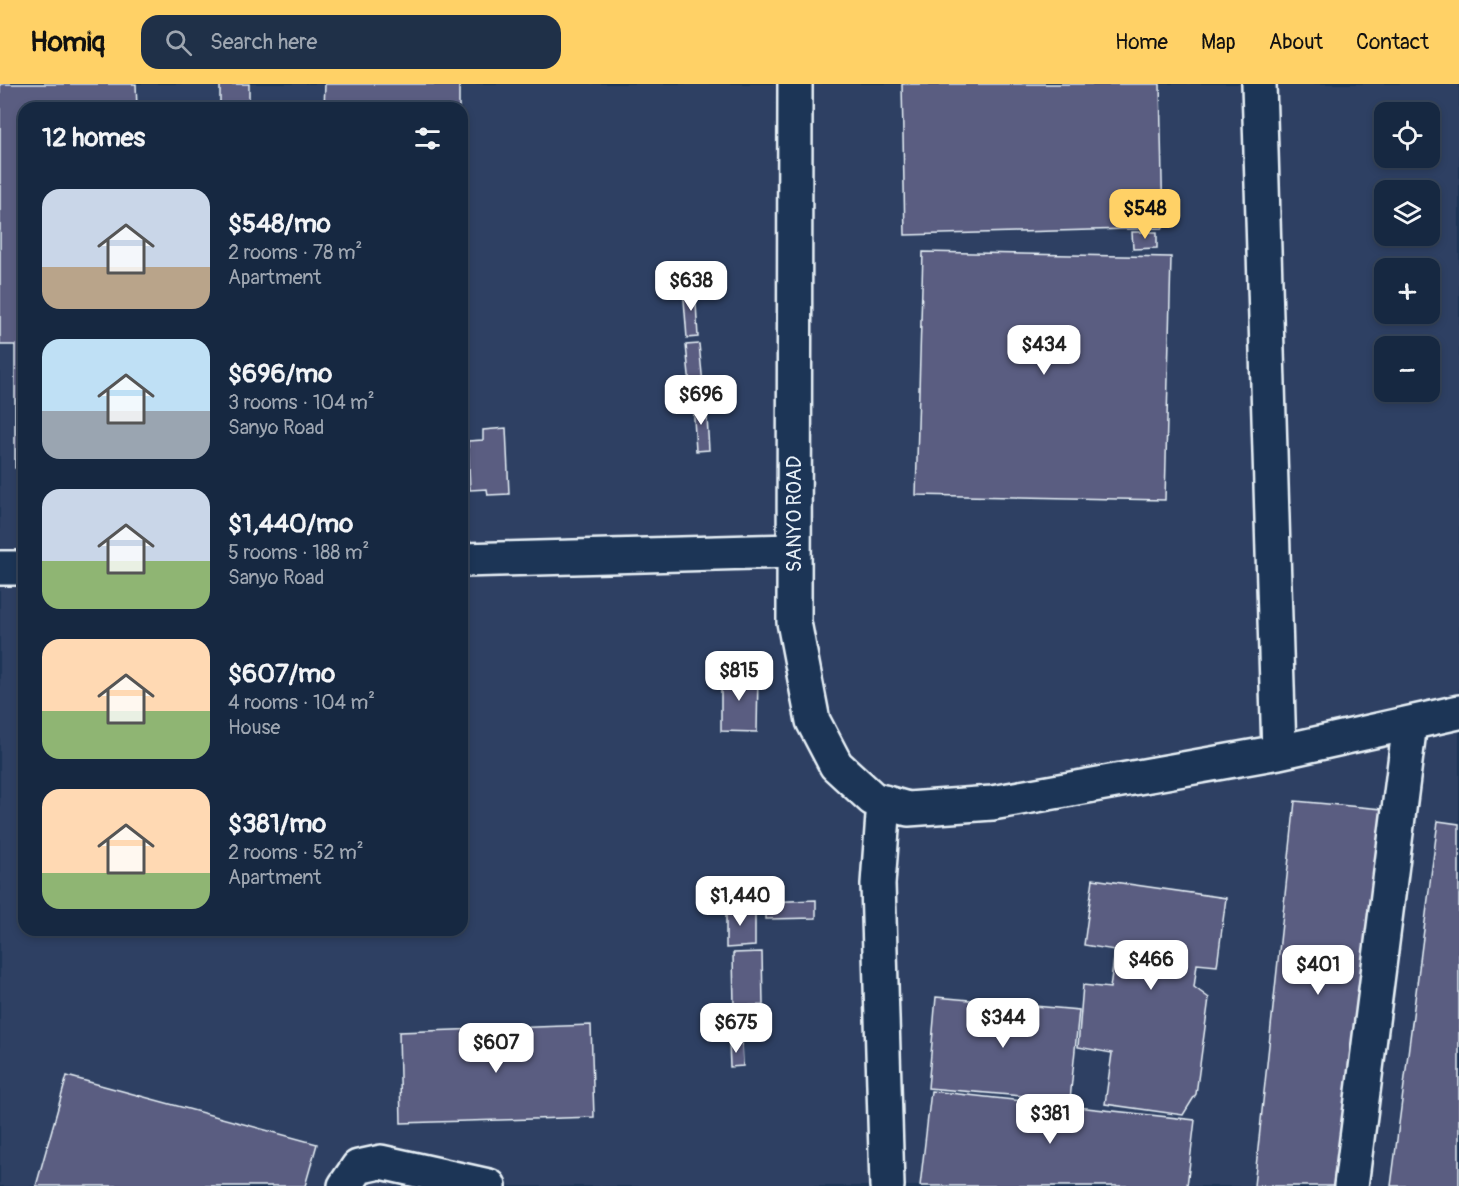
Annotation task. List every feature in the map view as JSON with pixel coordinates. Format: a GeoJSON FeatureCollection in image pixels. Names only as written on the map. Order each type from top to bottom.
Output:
{"type":"FeatureCollection","features":[{"type":"Feature","properties":{"kind":"street","name":"SANYO ROAD"},"geometry":{"type":"LineString","coordinates":[[795,84],[794,622],[813,721],[836,765],[873,799],[908,809],[992,803],[1279,752],[1459,712]]}},
{"type":"Feature","properties":{"kind":"street"},"geometry":{"type":"LineString","coordinates":[[1259,84],[1279,752]]}},
{"type":"Feature","properties":{"kind":"street"},"geometry":{"type":"LineString","coordinates":[[468,560],[793,551]]}},
{"type":"Feature","properties":{"kind":"street"},"geometry":{"type":"LineString","coordinates":[[0,568],[18,568]]}},
{"type":"Feature","properties":{"kind":"street"},"geometry":{"type":"LineString","coordinates":[[1351,1186],[1410,723]]}},
{"type":"Feature","properties":{"kind":"street"},"geometry":{"type":"LineString","coordinates":[[879,1182],[878,884],[884,802]]}},
{"type":"Feature","properties":{"kind":"street"},"geometry":{"type":"LineString","coordinates":[[345,1186],[358,1167],[381,1162],[489,1186]]}},
{"type":"Feature","properties":{"kind":"shaded area"},"geometry":{"type":"Polygon","coordinates":[[[0,84],[1459,84],[1459,1186],[0,1186],[0,84]]]}},
{"type":"Feature","properties":{"kind":"building"},"geometry":{"type":"Polygon","coordinates":[[[0,84],[136,84],[137,102],[18,102],[18,468],[15,468],[15,345],[0,345],[0,84]]]}},
{"type":"Feature","properties":{"kind":"building"},"geometry":{"type":"Polygon","coordinates":[[[220,84],[249,84],[249,102],[220,102],[220,84]]]}},
{"type":"Feature","properties":{"kind":"building"},"geometry":{"type":"Polygon","coordinates":[[[325,84],[459,84],[459,102],[324,102],[325,84]]]}},
{"type":"Feature","properties":{"kind":"building"},"geometry":{"type":"Polygon","coordinates":[[[902,84],[1160,84],[1163,228],[905,235],[902,84]]]}},
{"type":"Feature","properties":{"kind":"building"},"geometry":{"type":"Polygon","coordinates":[[[1132,232],[1157,232],[1157,248],[1133,249],[1132,232]]]}},
{"type":"Feature","properties":{"kind":"building"},"geometry":{"type":"Polygon","coordinates":[[[923,252],[1171,257],[1165,500],[916,495],[923,252]]]}},
{"type":"Feature","properties":{"kind":"building"},"geometry":{"type":"Polygon","coordinates":[[[695,286],[698,337],[687,338],[683,287],[695,286]]]}},
{"type":"Feature","properties":{"kind":"building"},"geometry":{"type":"Polygon","coordinates":[[[699,344],[704,394],[691,395],[686,345],[699,344]]]}},
{"type":"Feature","properties":{"kind":"building"},"geometry":{"type":"Polygon","coordinates":[[[706,401],[709,450],[696,451],[693,402],[706,401]]]}},
{"type":"Feature","properties":{"kind":"building"},"geometry":{"type":"Polygon","coordinates":[[[506,428],[509,494],[488,495],[487,489],[470,490],[468,441],[483,440],[483,430],[506,428]]]}},
{"type":"Feature","properties":{"kind":"building"},"geometry":{"type":"Polygon","coordinates":[[[758,673],[757,732],[721,731],[721,674],[758,673]]]}},
{"type":"Feature","properties":{"kind":"building"},"geometry":{"type":"Polygon","coordinates":[[[1295,801],[1382,809],[1343,1186],[1254,1186],[1295,801]]]}},
{"type":"Feature","properties":{"kind":"building"},"geometry":{"type":"Polygon","coordinates":[[[1438,821],[1459,824],[1459,1186],[1391,1186],[1438,821]]]}},
{"type":"Feature","properties":{"kind":"building"},"geometry":{"type":"Polygon","coordinates":[[[1093,879],[1226,898],[1217,966],[1197,964],[1194,987],[1209,998],[1196,1094],[1183,1115],[1105,1104],[1112,1053],[1078,1047],[1083,985],[1110,988],[1115,950],[1084,945],[1093,879]]]}},
{"type":"Feature","properties":{"kind":"building"},"geometry":{"type":"Polygon","coordinates":[[[816,900],[816,918],[766,919],[766,902],[816,900]]]}},
{"type":"Feature","properties":{"kind":"building"},"geometry":{"type":"Polygon","coordinates":[[[755,907],[755,946],[726,948],[726,908],[755,907]]]}},
{"type":"Feature","properties":{"kind":"building"},"geometry":{"type":"Polygon","coordinates":[[[762,952],[763,1005],[734,1006],[733,953],[762,952]]]}},
{"type":"Feature","properties":{"kind":"building"},"geometry":{"type":"Polygon","coordinates":[[[936,997],[1079,1010],[1070,1100],[928,1088],[936,997]]]}},
{"type":"Feature","properties":{"kind":"building"},"geometry":{"type":"Polygon","coordinates":[[[730,1008],[741,1008],[742,1037],[731,1037],[730,1008]]]}},
{"type":"Feature","properties":{"kind":"building"},"geometry":{"type":"Polygon","coordinates":[[[591,1025],[594,1117],[401,1123],[399,1032],[591,1025]]]}},
{"type":"Feature","properties":{"kind":"building"},"geometry":{"type":"Polygon","coordinates":[[[742,1040],[743,1066],[730,1067],[729,1041],[742,1040]]]}},
{"type":"Feature","properties":{"kind":"building"},"geometry":{"type":"Polygon","coordinates":[[[67,1076],[317,1144],[305,1186],[36,1186],[67,1076]]]}},
{"type":"Feature","properties":{"kind":"building"},"geometry":{"type":"Polygon","coordinates":[[[931,1091],[1195,1120],[1187,1186],[920,1186],[931,1091]]]}}]}
